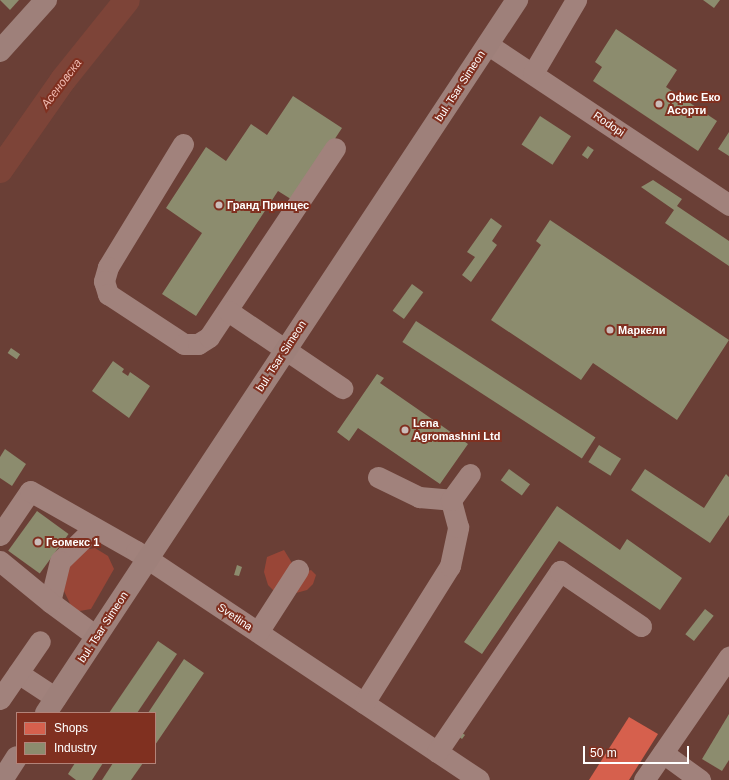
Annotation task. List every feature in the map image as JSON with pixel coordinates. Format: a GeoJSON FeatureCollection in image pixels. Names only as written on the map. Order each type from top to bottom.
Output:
{"type":"FeatureCollection","features":[{"type":"Feature","properties":{"kind":"main road"},"geometry":{"type":"LineString","coordinates":[[0,51],[46,0]]}},
{"type":"Feature","properties":{"kind":"main road","name":"bul. Tsar Simeon"},"geometry":{"type":"LineString","coordinates":[[51,706],[517,0]]}},
{"type":"Feature","properties":{"kind":"main road"},"geometry":{"type":"LineString","coordinates":[[2,780],[16,759]]}},
{"type":"Feature","properties":{"kind":"street"},"geometry":{"type":"LineString","coordinates":[[533,73],[576,0]]}},
{"type":"Feature","properties":{"kind":"street","name":"Rodopi"},"geometry":{"type":"LineString","coordinates":[[487,44],[729,204]]}},
{"type":"Feature","properties":{"kind":"street"},"geometry":{"type":"LineString","coordinates":[[183,144],[108,267],[104,282],[108,294],[184,344],[198,344],[209,337],[228,311],[335,148]]}},
{"type":"Feature","properties":{"kind":"street"},"geometry":{"type":"LineString","coordinates":[[228,311],[285,351],[342,388]]}},
{"type":"Feature","properties":{"kind":"street"},"geometry":{"type":"LineString","coordinates":[[451,500],[470,474]]}},
{"type":"Feature","properties":{"kind":"street"},"geometry":{"type":"LineString","coordinates":[[378,477],[419,497],[451,500]]}},
{"type":"Feature","properties":{"kind":"street","name":"Svetlina"},"geometry":{"type":"LineString","coordinates":[[0,535],[30,491],[148,559],[479,780]]}},
{"type":"Feature","properties":{"kind":"street"},"geometry":{"type":"LineString","coordinates":[[364,703],[450,566],[458,527],[451,500]]}},
{"type":"Feature","properties":{"kind":"street"},"geometry":{"type":"LineString","coordinates":[[50,602],[60,562],[94,528]]}},
{"type":"Feature","properties":{"kind":"street"},"geometry":{"type":"LineString","coordinates":[[0,561],[50,602],[96,636]]}},
{"type":"Feature","properties":{"kind":"street"},"geometry":{"type":"LineString","coordinates":[[258,632],[298,570]]}},
{"type":"Feature","properties":{"kind":"street"},"geometry":{"type":"LineString","coordinates":[[437,752],[560,571],[641,626]]}},
{"type":"Feature","properties":{"kind":"street"},"geometry":{"type":"LineString","coordinates":[[0,699],[40,641]]}},
{"type":"Feature","properties":{"kind":"street"},"geometry":{"type":"LineString","coordinates":[[644,780],[729,658]]}},
{"type":"Feature","properties":{"kind":"street"},"geometry":{"type":"LineString","coordinates":[[18,673],[51,706]]}},
{"type":"Feature","properties":{"kind":"street"},"geometry":{"type":"LineString","coordinates":[[663,753],[700,780]]}},
{"type":"Feature","properties":{"kind":"shaded area"},"geometry":{"type":"Polygon","coordinates":[[[95,548],[108,556],[114,569],[91,609],[74,612],[63,589],[71,560],[83,550],[95,548]]]}},
{"type":"Feature","properties":{"kind":"shaded area"},"geometry":{"type":"Polygon","coordinates":[[[284,550],[292,563],[275,592],[268,585],[264,572],[267,557],[284,550]]]}},
{"type":"Feature","properties":{"kind":"shaded area"},"geometry":{"type":"Polygon","coordinates":[[[311,570],[316,575],[313,584],[307,590],[296,593],[305,572],[311,570]]]}},
{"type":"Feature","properties":{"kind":"building: Shops"},"geometry":{"type":"Polygon","coordinates":[[[629,717],[658,734],[629,780],[589,780],[629,717]]]}},
{"type":"Feature","properties":{"kind":"building: Industry"},"geometry":{"type":"Polygon","coordinates":[[[0,0],[19,0],[10,10],[0,0]]]}},
{"type":"Feature","properties":{"kind":"building: Industry"},"geometry":{"type":"Polygon","coordinates":[[[703,0],[720,0],[714,8],[703,0]]]}},
{"type":"Feature","properties":{"kind":"building: Industry","name":"Офис Еко Асорти"},"geometry":{"type":"Polygon","coordinates":[[[616,29],[677,70],[666,87],[717,121],[698,151],[593,81],[602,67],[595,62],[616,29]]]}},
{"type":"Feature","properties":{"kind":"building: Industry","name":"Гранд Принцес"},"geometry":{"type":"Polygon","coordinates":[[[293,96],[342,128],[294,201],[278,191],[196,316],[162,294],[202,233],[166,208],[206,147],[226,161],[251,124],[267,135],[293,96]]]}},
{"type":"Feature","properties":{"kind":"building: Industry"},"geometry":{"type":"Polygon","coordinates":[[[540,116],[571,136],[553,165],[521,145],[540,116]]]}},
{"type":"Feature","properties":{"kind":"building: Industry"},"geometry":{"type":"Polygon","coordinates":[[[729,132],[729,156],[718,149],[729,132]]]}},
{"type":"Feature","properties":{"kind":"building: Industry"},"geometry":{"type":"Polygon","coordinates":[[[588,146],[594,150],[588,159],[582,155],[588,146]]]}},
{"type":"Feature","properties":{"kind":"building: Industry"},"geometry":{"type":"Polygon","coordinates":[[[653,180],[682,199],[677,206],[729,241],[729,266],[665,223],[674,210],[641,187],[653,180]]]}},
{"type":"Feature","properties":{"kind":"building: Industry"},"geometry":{"type":"Polygon","coordinates":[[[491,218],[502,226],[492,241],[497,245],[471,282],[462,275],[475,257],[467,252],[491,218]]]}},
{"type":"Feature","properties":{"kind":"building: Industry","name":"Маркели"},"geometry":{"type":"Polygon","coordinates":[[[550,220],[729,340],[677,420],[593,363],[581,380],[491,320],[541,245],[536,241],[550,220]]]}},
{"type":"Feature","properties":{"kind":"building: Industry"},"geometry":{"type":"Polygon","coordinates":[[[412,284],[423,292],[404,319],[393,311],[412,284]]]}},
{"type":"Feature","properties":{"kind":"building: Industry"},"geometry":{"type":"Polygon","coordinates":[[[416,321],[595,438],[582,459],[402,342],[416,321]]]}},
{"type":"Feature","properties":{"kind":"building: Industry"},"geometry":{"type":"Polygon","coordinates":[[[11,348],[20,354],[17,359],[8,353],[11,348]]]}},
{"type":"Feature","properties":{"kind":"building: Industry"},"geometry":{"type":"Polygon","coordinates":[[[113,361],[124,369],[122,372],[128,376],[130,372],[150,386],[129,418],[92,391],[113,361]]]}},
{"type":"Feature","properties":{"kind":"building: Industry","name":"Lena Agromashini Ltd"},"geometry":{"type":"Polygon","coordinates":[[[377,374],[384,378],[380,383],[468,444],[440,484],[358,428],[349,441],[337,432],[377,374]]]}},
{"type":"Feature","properties":{"kind":"building: Industry"},"geometry":{"type":"Polygon","coordinates":[[[599,445],[621,459],[610,476],[588,462],[599,445]]]}},
{"type":"Feature","properties":{"kind":"building: Industry"},"geometry":{"type":"Polygon","coordinates":[[[5,449],[26,464],[12,486],[0,478],[0,457],[5,449]]]}},
{"type":"Feature","properties":{"kind":"building: Industry"},"geometry":{"type":"Polygon","coordinates":[[[509,469],[530,484],[522,496],[501,480],[509,469]]]}},
{"type":"Feature","properties":{"kind":"building: Industry"},"geometry":{"type":"Polygon","coordinates":[[[645,469],[704,508],[726,474],[729,477],[729,515],[710,543],[631,490],[645,469]]]}},
{"type":"Feature","properties":{"kind":"building: Industry"},"geometry":{"type":"Polygon","coordinates":[[[557,506],[620,550],[627,539],[682,578],[660,610],[559,541],[482,654],[464,642],[557,506]]]}},
{"type":"Feature","properties":{"kind":"building: Industry","name":"Геомекс 1"},"geometry":{"type":"Polygon","coordinates":[[[37,511],[69,534],[40,574],[8,551],[37,511]]]}},
{"type":"Feature","properties":{"kind":"building: Industry"},"geometry":{"type":"Polygon","coordinates":[[[237,565],[242,567],[239,576],[234,575],[237,565]]]}},
{"type":"Feature","properties":{"kind":"building: Industry"},"geometry":{"type":"Polygon","coordinates":[[[705,609],[714,616],[694,641],[685,634],[705,609]]]}},
{"type":"Feature","properties":{"kind":"building: Industry"},"geometry":{"type":"Polygon","coordinates":[[[158,641],[177,654],[138,712],[110,712],[158,641]]]}},
{"type":"Feature","properties":{"kind":"building: Industry"},"geometry":{"type":"Polygon","coordinates":[[[184,659],[204,673],[156,744],[156,712],[149,712],[184,659]]]}},
{"type":"Feature","properties":{"kind":"building: Industry"},"geometry":{"type":"Polygon","coordinates":[[[729,714],[729,760],[722,771],[702,759],[729,714]]]}},
{"type":"Feature","properties":{"kind":"building: Industry"},"geometry":{"type":"Polygon","coordinates":[[[461,732],[465,735],[462,739],[458,736],[461,732]]]}},
{"type":"Feature","properties":{"kind":"building: Industry"},"geometry":{"type":"Polygon","coordinates":[[[74,764],[102,764],[92,780],[76,780],[68,774],[74,764]]]}},
{"type":"Feature","properties":{"kind":"building: Industry"},"geometry":{"type":"Polygon","coordinates":[[[112,764],[142,764],[131,780],[102,780],[112,764]]]}},
{"type":"Feature","properties":{"kind":"waterway","name":"Асеновска"},"geometry":{"type":"LineString","coordinates":[[0,170],[63,80],[127,0]]}},
{"type":"Feature","properties":{"kind":"place","name":"Офис Еко Асорти"},"geometry":{"type":"Point","coordinates":[659,104]}},
{"type":"Feature","properties":{"kind":"place","name":"Гранд Принцес"},"geometry":{"type":"Point","coordinates":[219,205]}},
{"type":"Feature","properties":{"kind":"place","name":"Маркели"},"geometry":{"type":"Point","coordinates":[610,330]}},
{"type":"Feature","properties":{"kind":"place","name":"Lena Agromashini Ltd"},"geometry":{"type":"Point","coordinates":[405,430]}},
{"type":"Feature","properties":{"kind":"place","name":"Геомекс 1"},"geometry":{"type":"Point","coordinates":[38,542]}}]}
